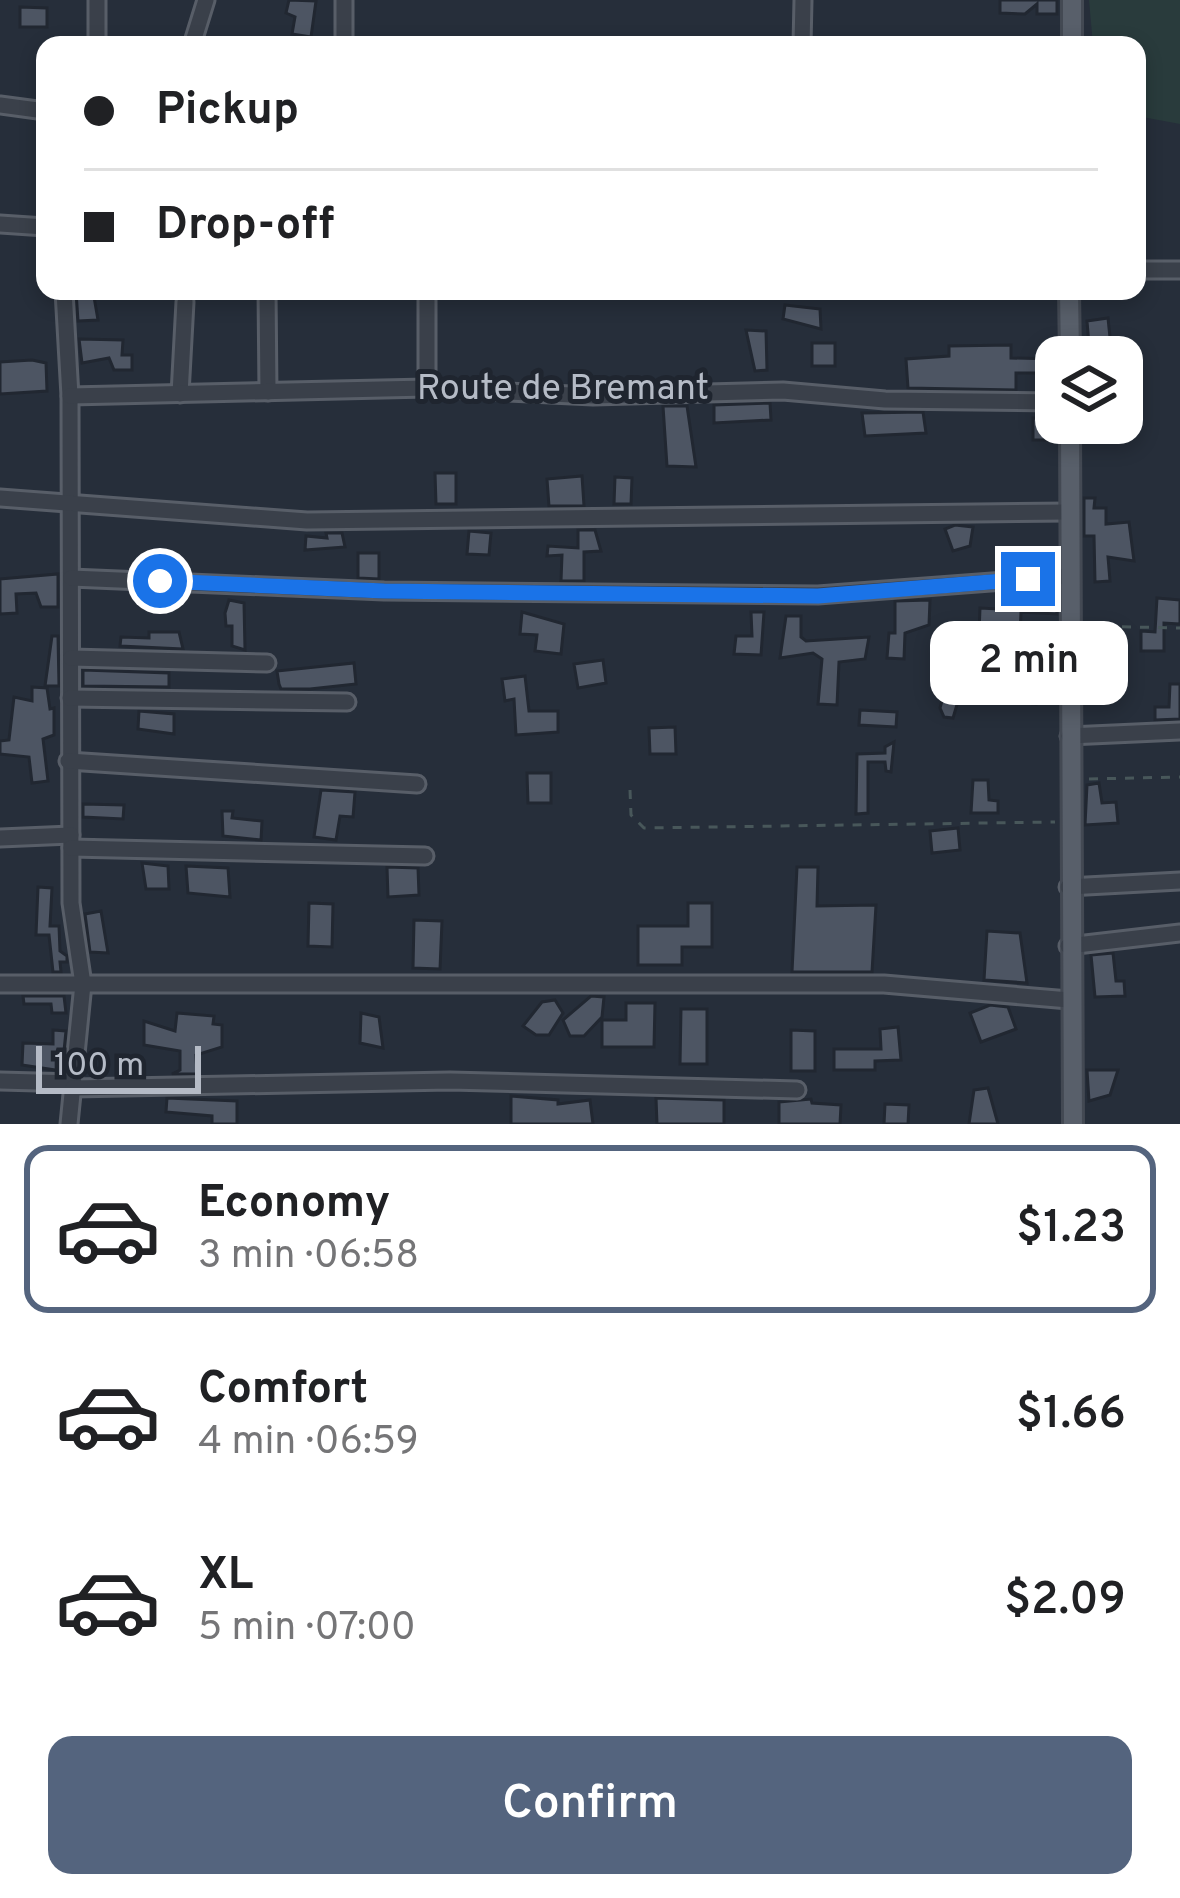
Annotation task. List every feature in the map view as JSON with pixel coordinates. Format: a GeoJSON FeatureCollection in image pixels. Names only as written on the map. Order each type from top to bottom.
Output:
{"type":"FeatureCollection","features":[{"type":"Feature","properties":{"kind":"main road"},"geometry":{"type":"LineString","coordinates":[[1072,0],[1072,36]]}},
{"type":"Feature","properties":{"kind":"main road"},"geometry":{"type":"LineString","coordinates":[[1070,300],[1070,336]]}},
{"type":"Feature","properties":{"kind":"main road"},"geometry":{"type":"LineString","coordinates":[[1070,444],[1068,887],[1073,1124]]}},
{"type":"Feature","properties":{"kind":"street"},"geometry":{"type":"LineString","coordinates":[[97,0],[98,36]]}},
{"type":"Feature","properties":{"kind":"street"},"geometry":{"type":"LineString","coordinates":[[195,36],[206,0]]}},
{"type":"Feature","properties":{"kind":"street"},"geometry":{"type":"LineString","coordinates":[[344,0],[344,36]]}},
{"type":"Feature","properties":{"kind":"street"},"geometry":{"type":"LineString","coordinates":[[802,36],[803,0]]}},
{"type":"Feature","properties":{"kind":"street"},"geometry":{"type":"LineString","coordinates":[[0,105],[36,110]]}},
{"type":"Feature","properties":{"kind":"street"},"geometry":{"type":"LineString","coordinates":[[0,224],[36,226]]}},
{"type":"Feature","properties":{"kind":"street"},"geometry":{"type":"LineString","coordinates":[[1146,270],[1180,270]]}},
{"type":"Feature","properties":{"kind":"street"},"geometry":{"type":"LineString","coordinates":[[65,300],[70,396],[71,902],[83,984],[69,1124]]}},
{"type":"Feature","properties":{"kind":"street"},"geometry":{"type":"LineString","coordinates":[[267,300],[268,392]]}},
{"type":"Feature","properties":{"kind":"street"},"geometry":{"type":"LineString","coordinates":[[427,300],[427,388]]}},
{"type":"Feature","properties":{"kind":"street"},"geometry":{"type":"LineString","coordinates":[[180,394],[184,302]]}},
{"type":"Feature","properties":{"kind":"street","name":"Route de Bremant"},"geometry":{"type":"LineString","coordinates":[[70,396],[427,388],[593,396],[783,391],[885,400],[1035,402]]}},
{"type":"Feature","properties":{"kind":"street"},"geometry":{"type":"LineString","coordinates":[[0,498],[307,521],[1068,512]]}},
{"type":"Feature","properties":{"kind":"street"},"geometry":{"type":"LineString","coordinates":[[71,578],[384,591],[818,596],[1070,576]]}},
{"type":"Feature","properties":{"kind":"street"},"geometry":{"type":"LineString","coordinates":[[70,658],[267,663]]}},
{"type":"Feature","properties":{"kind":"street"},"geometry":{"type":"LineString","coordinates":[[976,663],[1069,667]]}},
{"type":"Feature","properties":{"kind":"street"},"geometry":{"type":"LineString","coordinates":[[70,698],[346,702]]}},
{"type":"Feature","properties":{"kind":"street"},"geometry":{"type":"LineString","coordinates":[[1069,736],[1180,731]]}},
{"type":"Feature","properties":{"kind":"street"},"geometry":{"type":"LineString","coordinates":[[68,761],[417,784]]}},
{"type":"Feature","properties":{"kind":"street"},"geometry":{"type":"LineString","coordinates":[[0,838],[425,856]]}},
{"type":"Feature","properties":{"kind":"street"},"geometry":{"type":"LineString","coordinates":[[1068,887],[1180,881]]}},
{"type":"Feature","properties":{"kind":"street"},"geometry":{"type":"LineString","coordinates":[[1069,946],[1180,933]]}},
{"type":"Feature","properties":{"kind":"street"},"geometry":{"type":"LineString","coordinates":[[0,984],[884,984],[1069,1000]]}},
{"type":"Feature","properties":{"kind":"street"},"geometry":{"type":"LineString","coordinates":[[0,1082],[74,1086],[450,1081],[797,1090]]}},
{"type":"Feature","properties":{"kind":"path"},"geometry":{"type":"LineString","coordinates":[[1070,625],[1180,628]]}},
{"type":"Feature","properties":{"kind":"path"},"geometry":{"type":"LineString","coordinates":[[1069,779],[1180,777]]}},
{"type":"Feature","properties":{"kind":"path"},"geometry":{"type":"LineString","coordinates":[[630,790],[631,815],[644,828],[1069,821]]}},
{"type":"Feature","properties":{"kind":"shaded area"},"geometry":{"type":"Polygon","coordinates":[[[1089,0],[1180,0],[1180,124],[1146,118],[1146,36],[1092,36],[1089,0]]]}},
{"type":"Feature","properties":{"kind":"building"},"geometry":{"type":"Polygon","coordinates":[[[289,0],[316,1],[311,36],[292,34],[295,17],[286,13],[289,0]]]}},
{"type":"Feature","properties":{"kind":"building"},"geometry":{"type":"Polygon","coordinates":[[[1000,0],[1057,0],[1057,14],[1037,14],[1037,4],[1025,14],[1000,13],[1000,0]]]}},
{"type":"Feature","properties":{"kind":"building"},"geometry":{"type":"Polygon","coordinates":[[[20,7],[47,8],[47,27],[20,27],[20,7]]]}},
{"type":"Feature","properties":{"kind":"building"},"geometry":{"type":"Polygon","coordinates":[[[77,300],[95,300],[98,320],[78,321],[77,300]]]}},
{"type":"Feature","properties":{"kind":"building"},"geometry":{"type":"Polygon","coordinates":[[[785,305],[820,309],[821,329],[783,319],[785,305]]]}},
{"type":"Feature","properties":{"kind":"building"},"geometry":{"type":"Polygon","coordinates":[[[1108,318],[1110,336],[1088,336],[1087,321],[1108,318]]]}},
{"type":"Feature","properties":{"kind":"building"},"geometry":{"type":"Polygon","coordinates":[[[746,330],[766,331],[767,370],[755,371],[746,330]]]}},
{"type":"Feature","properties":{"kind":"building"},"geometry":{"type":"Polygon","coordinates":[[[79,339],[123,340],[122,355],[132,355],[132,370],[114,370],[109,358],[82,363],[79,339]]]}},
{"type":"Feature","properties":{"kind":"building"},"geometry":{"type":"Polygon","coordinates":[[[812,343],[835,343],[835,366],[812,366],[812,343]]]}},
{"type":"Feature","properties":{"kind":"building"},"geometry":{"type":"Polygon","coordinates":[[[1011,345],[1011,358],[1035,359],[1035,373],[1016,373],[1016,390],[908,388],[906,359],[949,356],[949,346],[1011,345]]]}},
{"type":"Feature","properties":{"kind":"building"},"geometry":{"type":"Polygon","coordinates":[[[0,362],[46,363],[47,391],[0,394],[0,362]]]}},
{"type":"Feature","properties":{"kind":"building"},"geometry":{"type":"Polygon","coordinates":[[[770,403],[771,420],[714,423],[714,405],[770,403]]]}},
{"type":"Feature","properties":{"kind":"building"},"geometry":{"type":"Polygon","coordinates":[[[663,406],[687,406],[696,467],[667,466],[663,406]]]}},
{"type":"Feature","properties":{"kind":"building"},"geometry":{"type":"Polygon","coordinates":[[[923,412],[926,433],[865,436],[862,413],[923,412]]]}},
{"type":"Feature","properties":{"kind":"building"},"geometry":{"type":"Polygon","coordinates":[[[435,473],[456,473],[456,504],[436,504],[435,473]]]}},
{"type":"Feature","properties":{"kind":"building"},"geometry":{"type":"Polygon","coordinates":[[[582,476],[584,506],[549,506],[547,479],[582,476]]]}},
{"type":"Feature","properties":{"kind":"building"},"geometry":{"type":"Polygon","coordinates":[[[615,477],[632,478],[631,504],[614,504],[615,477]]]}},
{"type":"Feature","properties":{"kind":"building"},"geometry":{"type":"Polygon","coordinates":[[[1084,498],[1095,498],[1094,508],[1106,508],[1106,524],[1129,522],[1134,561],[1108,557],[1110,581],[1095,582],[1094,536],[1084,536],[1084,498]]]}},
{"type":"Feature","properties":{"kind":"building"},"geometry":{"type":"Polygon","coordinates":[[[973,527],[970,546],[953,551],[945,529],[973,527]]]}},
{"type":"Feature","properties":{"kind":"building"},"geometry":{"type":"Polygon","coordinates":[[[578,530],[595,530],[601,551],[584,552],[584,581],[561,581],[562,555],[547,556],[548,546],[578,548],[578,530]]]}},
{"type":"Feature","properties":{"kind":"building"},"geometry":{"type":"Polygon","coordinates":[[[469,531],[491,533],[489,555],[467,554],[469,531]]]}},
{"type":"Feature","properties":{"kind":"building"},"geometry":{"type":"Polygon","coordinates":[[[326,533],[342,533],[345,547],[305,550],[306,536],[327,538],[326,533]]]}},
{"type":"Feature","properties":{"kind":"building"},"geometry":{"type":"Polygon","coordinates":[[[358,553],[379,553],[379,579],[358,578],[358,553]]]}},
{"type":"Feature","properties":{"kind":"building"},"geometry":{"type":"Polygon","coordinates":[[[58,574],[58,607],[41,607],[36,593],[16,594],[17,613],[0,614],[0,579],[58,574]]]}},
{"type":"Feature","properties":{"kind":"building"},"geometry":{"type":"Polygon","coordinates":[[[1057,589],[1057,614],[1021,612],[1020,635],[979,633],[980,608],[1018,610],[1018,592],[1057,589]]]}},
{"type":"Feature","properties":{"kind":"building"},"geometry":{"type":"Polygon","coordinates":[[[1157,598],[1180,600],[1180,624],[1164,623],[1164,651],[1141,651],[1141,631],[1155,632],[1157,598]]]}},
{"type":"Feature","properties":{"kind":"building"},"geometry":{"type":"Polygon","coordinates":[[[229,600],[244,603],[245,650],[232,646],[232,626],[226,626],[225,613],[229,600]]]}},
{"type":"Feature","properties":{"kind":"building"},"geometry":{"type":"Polygon","coordinates":[[[930,600],[929,625],[905,633],[904,659],[887,658],[889,633],[895,633],[895,601],[930,600]]]}},
{"type":"Feature","properties":{"kind":"building"},"geometry":{"type":"Polygon","coordinates":[[[522,612],[564,624],[561,654],[535,651],[537,635],[520,634],[522,612]]]}},
{"type":"Feature","properties":{"kind":"building"},"geometry":{"type":"Polygon","coordinates":[[[751,612],[764,612],[761,655],[734,654],[736,636],[752,636],[751,612]]]}},
{"type":"Feature","properties":{"kind":"building"},"geometry":{"type":"Polygon","coordinates":[[[786,616],[801,616],[801,637],[806,641],[869,637],[865,659],[839,662],[837,705],[818,704],[822,659],[813,653],[780,658],[786,616]]]}},
{"type":"Feature","properties":{"kind":"building"},"geometry":{"type":"Polygon","coordinates":[[[149,632],[179,632],[183,649],[120,646],[121,637],[149,638],[149,632]]]}},
{"type":"Feature","properties":{"kind":"building"},"geometry":{"type":"Polygon","coordinates":[[[52,636],[58,636],[59,686],[45,686],[52,636]]]}},
{"type":"Feature","properties":{"kind":"building"},"geometry":{"type":"Polygon","coordinates":[[[603,660],[606,683],[578,688],[574,664],[603,660]]]}},
{"type":"Feature","properties":{"kind":"building"},"geometry":{"type":"Polygon","coordinates":[[[354,663],[356,684],[281,689],[279,684],[277,671],[354,663]]]}},
{"type":"Feature","properties":{"kind":"building"},"geometry":{"type":"Polygon","coordinates":[[[83,670],[169,673],[169,687],[83,686],[83,670]]]}},
{"type":"Feature","properties":{"kind":"building"},"geometry":{"type":"Polygon","coordinates":[[[525,676],[529,711],[558,711],[558,732],[516,735],[514,699],[505,701],[502,679],[525,676]]]}},
{"type":"Feature","properties":{"kind":"building"},"geometry":{"type":"Polygon","coordinates":[[[1009,676],[1038,678],[1036,704],[1007,702],[1009,676]]]}},
{"type":"Feature","properties":{"kind":"building"},"geometry":{"type":"Polygon","coordinates":[[[1170,684],[1180,684],[1180,719],[1155,720],[1155,707],[1169,707],[1170,684]]]}},
{"type":"Feature","properties":{"kind":"building"},"geometry":{"type":"Polygon","coordinates":[[[946,686],[962,688],[953,718],[944,717],[940,708],[946,686]]]}},
{"type":"Feature","properties":{"kind":"building"},"geometry":{"type":"Polygon","coordinates":[[[32,687],[47,688],[50,709],[54,708],[54,735],[43,739],[48,781],[32,783],[29,757],[0,754],[0,741],[9,740],[14,697],[32,701],[32,687]]]}},
{"type":"Feature","properties":{"kind":"building"},"geometry":{"type":"Polygon","coordinates":[[[860,710],[897,712],[896,727],[859,725],[860,710]]]}},
{"type":"Feature","properties":{"kind":"building"},"geometry":{"type":"Polygon","coordinates":[[[139,711],[174,714],[174,734],[138,729],[139,711]]]}},
{"type":"Feature","properties":{"kind":"building"},"geometry":{"type":"Polygon","coordinates":[[[675,727],[676,754],[650,754],[649,728],[675,727]]]}},
{"type":"Feature","properties":{"kind":"building"},"geometry":{"type":"Polygon","coordinates":[[[894,742],[891,772],[886,771],[885,762],[868,762],[868,813],[856,814],[857,754],[885,753],[885,747],[894,742]]]}},
{"type":"Feature","properties":{"kind":"building"},"geometry":{"type":"Polygon","coordinates":[[[527,773],[551,773],[551,803],[528,803],[527,773]]]}},
{"type":"Feature","properties":{"kind":"building"},"geometry":{"type":"Polygon","coordinates":[[[973,780],[988,780],[989,800],[998,801],[998,813],[971,813],[973,780]]]}},
{"type":"Feature","properties":{"kind":"building"},"geometry":{"type":"Polygon","coordinates":[[[1099,783],[1102,803],[1116,802],[1118,823],[1085,825],[1087,785],[1099,783]]]}},
{"type":"Feature","properties":{"kind":"building"},"geometry":{"type":"Polygon","coordinates":[[[321,790],[355,792],[353,817],[340,816],[336,840],[314,837],[321,790]]]}},
{"type":"Feature","properties":{"kind":"building"},"geometry":{"type":"Polygon","coordinates":[[[83,804],[124,805],[123,819],[83,817],[83,804]]]}},
{"type":"Feature","properties":{"kind":"building"},"geometry":{"type":"Polygon","coordinates":[[[222,811],[233,811],[232,818],[262,821],[261,840],[223,836],[222,811]]]}},
{"type":"Feature","properties":{"kind":"building"},"geometry":{"type":"Polygon","coordinates":[[[958,828],[960,850],[932,853],[930,831],[958,828]]]}},
{"type":"Feature","properties":{"kind":"building"},"geometry":{"type":"Polygon","coordinates":[[[142,863],[168,866],[169,889],[146,889],[142,863]]]}},
{"type":"Feature","properties":{"kind":"building"},"geometry":{"type":"Polygon","coordinates":[[[186,866],[228,868],[230,897],[188,893],[186,866]]]}},
{"type":"Feature","properties":{"kind":"building"},"geometry":{"type":"Polygon","coordinates":[[[387,867],[418,868],[419,895],[388,897],[387,867]]]}},
{"type":"Feature","properties":{"kind":"building"},"geometry":{"type":"Polygon","coordinates":[[[797,867],[818,867],[817,906],[876,905],[872,972],[792,972],[797,867]]]}},
{"type":"Feature","properties":{"kind":"building"},"geometry":{"type":"Polygon","coordinates":[[[38,887],[52,888],[50,926],[59,926],[60,951],[67,956],[67,962],[60,962],[61,972],[53,972],[49,935],[36,935],[38,887]]]}},
{"type":"Feature","properties":{"kind":"building"},"geometry":{"type":"Polygon","coordinates":[[[309,903],[333,904],[332,947],[308,946],[309,903]]]}},
{"type":"Feature","properties":{"kind":"building"},"geometry":{"type":"Polygon","coordinates":[[[688,903],[712,903],[712,947],[682,947],[682,965],[638,965],[638,926],[688,926],[688,903]]]}},
{"type":"Feature","properties":{"kind":"building"},"geometry":{"type":"Polygon","coordinates":[[[101,911],[108,953],[90,952],[85,914],[101,911]]]}},
{"type":"Feature","properties":{"kind":"building"},"geometry":{"type":"Polygon","coordinates":[[[414,920],[442,921],[440,969],[413,968],[414,920]]]}},
{"type":"Feature","properties":{"kind":"building"},"geometry":{"type":"Polygon","coordinates":[[[987,931],[1020,933],[1027,983],[984,980],[987,931]]]}},
{"type":"Feature","properties":{"kind":"building"},"geometry":{"type":"Polygon","coordinates":[[[1113,953],[1116,981],[1124,981],[1125,996],[1095,997],[1091,955],[1113,953]]]}},
{"type":"Feature","properties":{"kind":"building"},"geometry":{"type":"Polygon","coordinates":[[[23,996],[64,996],[66,1013],[52,1013],[51,1004],[24,1004],[23,996]]]}},
{"type":"Feature","properties":{"kind":"building"},"geometry":{"type":"Polygon","coordinates":[[[591,996],[604,997],[602,1017],[584,1036],[570,1036],[563,1020],[591,996]]]}},
{"type":"Feature","properties":{"kind":"building"},"geometry":{"type":"Polygon","coordinates":[[[555,1000],[563,1013],[549,1035],[536,1035],[523,1026],[542,1002],[555,1000]]]}},
{"type":"Feature","properties":{"kind":"building"},"geometry":{"type":"Polygon","coordinates":[[[626,1003],[655,1003],[654,1047],[602,1047],[602,1020],[626,1020],[626,1003]]]}},
{"type":"Feature","properties":{"kind":"building"},"geometry":{"type":"Polygon","coordinates":[[[990,1005],[1008,1007],[1016,1029],[981,1042],[970,1013],[990,1005]]]}},
{"type":"Feature","properties":{"kind":"building"},"geometry":{"type":"Polygon","coordinates":[[[681,1009],[707,1009],[707,1064],[680,1064],[681,1009]]]}},
{"type":"Feature","properties":{"kind":"building"},"geometry":{"type":"Polygon","coordinates":[[[177,1013],[214,1016],[213,1024],[222,1025],[222,1047],[196,1055],[197,1074],[172,1074],[180,1070],[180,1051],[144,1045],[144,1021],[175,1031],[177,1013]]]}},
{"type":"Feature","properties":{"kind":"building"},"geometry":{"type":"Polygon","coordinates":[[[361,1013],[379,1017],[383,1048],[360,1043],[361,1013]]]}},
{"type":"Feature","properties":{"kind":"building"},"geometry":{"type":"Polygon","coordinates":[[[898,1027],[901,1060],[875,1061],[875,1070],[834,1070],[834,1049],[881,1049],[880,1029],[898,1027]]]}},
{"type":"Feature","properties":{"kind":"building"},"geometry":{"type":"Polygon","coordinates":[[[53,1030],[66,1031],[62,1071],[22,1065],[23,1043],[53,1044],[53,1030]]]}},
{"type":"Feature","properties":{"kind":"building"},"geometry":{"type":"Polygon","coordinates":[[[791,1030],[815,1031],[815,1071],[791,1071],[791,1030]]]}},
{"type":"Feature","properties":{"kind":"building"},"geometry":{"type":"Polygon","coordinates":[[[1087,1070],[1118,1070],[1110,1095],[1089,1101],[1087,1070]]]}},
{"type":"Feature","properties":{"kind":"building"},"geometry":{"type":"Polygon","coordinates":[[[988,1088],[998,1124],[969,1124],[974,1090],[988,1088]]]}},
{"type":"Feature","properties":{"kind":"building"},"geometry":{"type":"Polygon","coordinates":[[[511,1096],[558,1100],[558,1104],[590,1100],[593,1124],[511,1124],[511,1096]]]}},
{"type":"Feature","properties":{"kind":"building"},"geometry":{"type":"Polygon","coordinates":[[[167,1098],[237,1101],[237,1124],[212,1124],[212,1116],[166,1112],[167,1098]]]}},
{"type":"Feature","properties":{"kind":"building"},"geometry":{"type":"Polygon","coordinates":[[[656,1098],[724,1100],[724,1124],[657,1124],[656,1098]]]}},
{"type":"Feature","properties":{"kind":"building"},"geometry":{"type":"Polygon","coordinates":[[[811,1099],[812,1103],[841,1105],[840,1124],[779,1124],[779,1102],[811,1099]]]}},
{"type":"Feature","properties":{"kind":"building"},"geometry":{"type":"Polygon","coordinates":[[[885,1104],[909,1105],[908,1124],[884,1124],[885,1104]]]}},
{"type":"Feature","properties":{"kind":"route"},"geometry":{"type":"LineString","coordinates":[[160,581],[384,591],[818,596],[1028,579]]}}]}
